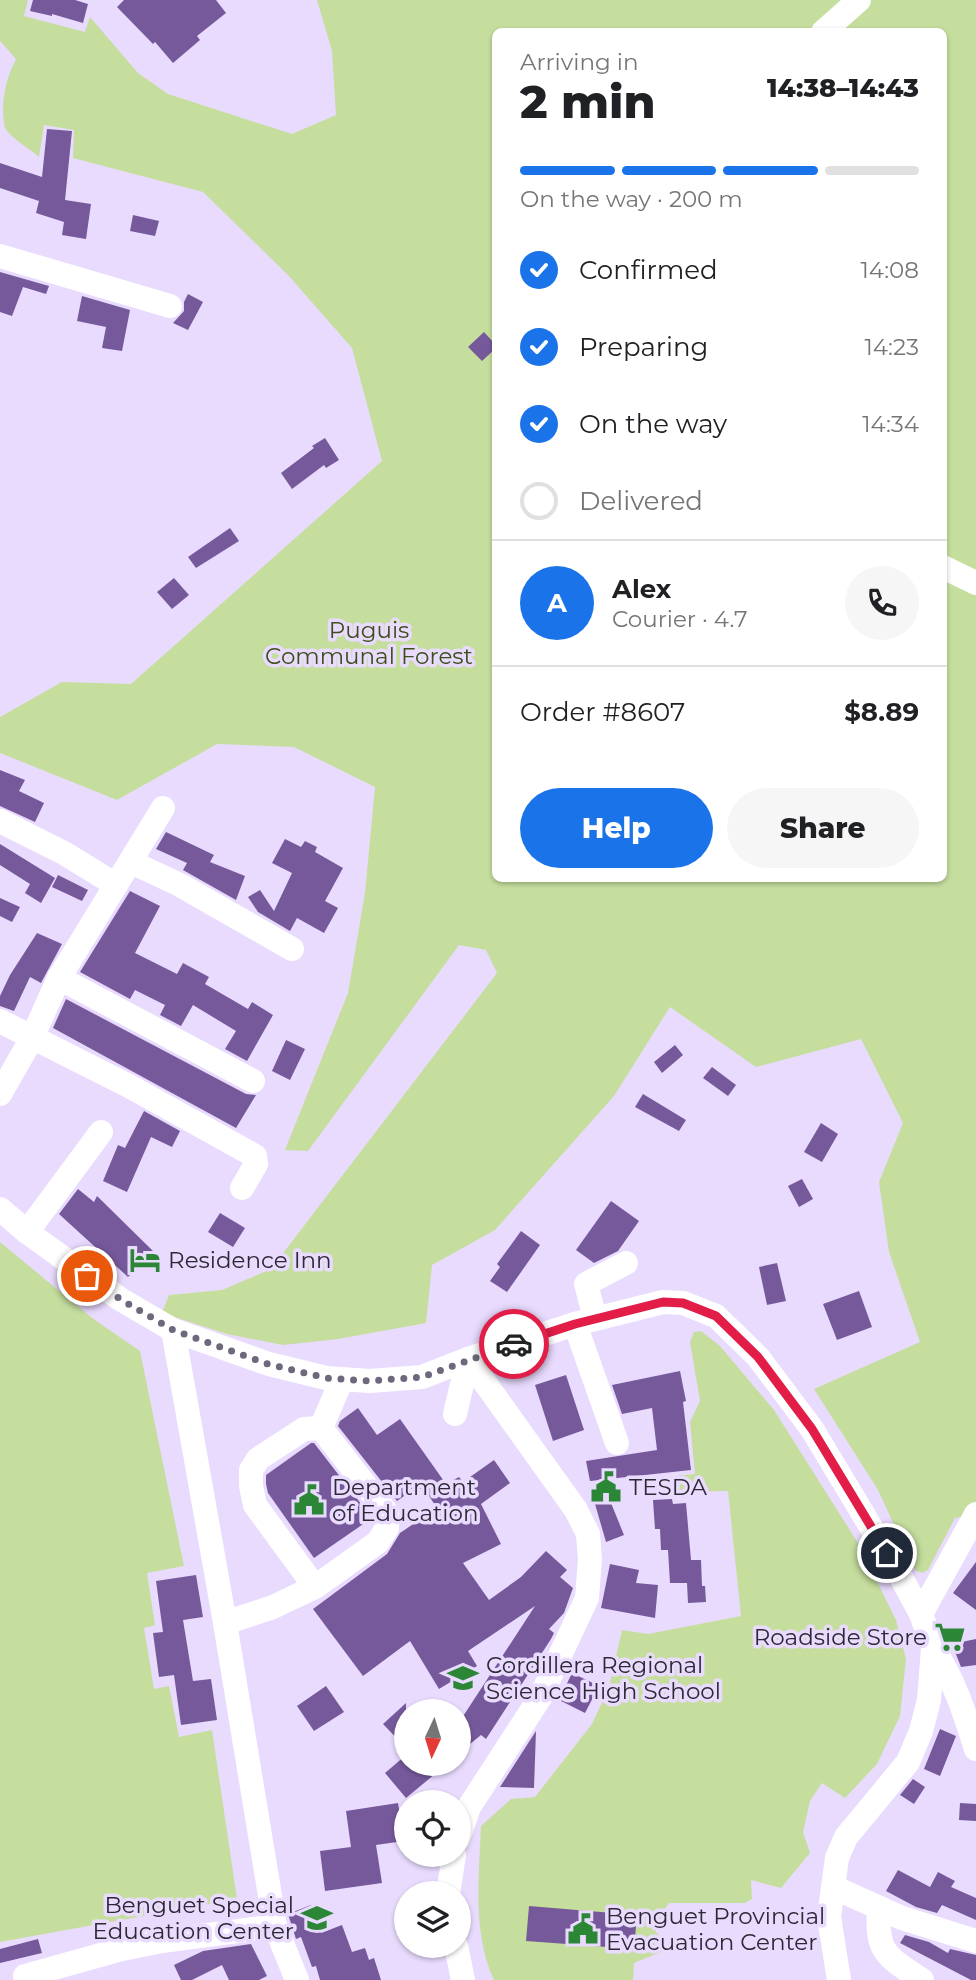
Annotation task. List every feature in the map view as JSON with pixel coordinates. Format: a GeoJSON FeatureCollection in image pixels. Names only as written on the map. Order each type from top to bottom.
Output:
{"type":"FeatureCollection","features":[{"type":"Feature","properties":{"kind":"street"},"geometry":{"type":"LineString","coordinates":[[828,28],[859,0]]}},
{"type":"Feature","properties":{"kind":"street"},"geometry":{"type":"LineString","coordinates":[[0,256],[170,306]]}},
{"type":"Feature","properties":{"kind":"street"},"geometry":{"type":"LineString","coordinates":[[947,569],[976,583]]}},
{"type":"Feature","properties":{"kind":"street"},"geometry":{"type":"LineString","coordinates":[[0,1094],[32,1038],[60,978],[163,808]]}},
{"type":"Feature","properties":{"kind":"street"},"geometry":{"type":"LineString","coordinates":[[0,821],[64,853],[116,885]]}},
{"type":"Feature","properties":{"kind":"street"},"geometry":{"type":"LineString","coordinates":[[131,862],[180,885],[292,950]]}},
{"type":"Feature","properties":{"kind":"street"},"geometry":{"type":"LineString","coordinates":[[60,978],[253,1081]]}},
{"type":"Feature","properties":{"kind":"street"},"geometry":{"type":"LineString","coordinates":[[0,1021],[129,1086],[255,1156],[256,1164],[242,1188]]}},
{"type":"Feature","properties":{"kind":"street"},"geometry":{"type":"LineString","coordinates":[[27,1232],[100,1132]]}},
{"type":"Feature","properties":{"kind":"street"},"geometry":{"type":"LineString","coordinates":[[0,1209],[27,1232],[120,1299],[173,1330],[268,1364],[326,1378],[370,1381],[422,1377],[585,1321],[663,1302],[683,1303],[716,1316],[758,1357],[812,1429],[872,1525],[921,1614],[933,1648],[944,1664],[960,1702],[976,1749]]}},
{"type":"Feature","properties":{"kind":"street"},"geometry":{"type":"LineString","coordinates":[[617,1443],[585,1321],[586,1284],[626,1263]]}},
{"type":"Feature","properties":{"kind":"street"},"geometry":{"type":"LineString","coordinates":[[173,1330],[275,1926],[297,1980]]}},
{"type":"Feature","properties":{"kind":"street"},"geometry":{"type":"LineString","coordinates":[[455,1413],[468,1359]]}},
{"type":"Feature","properties":{"kind":"street"},"geometry":{"type":"LineString","coordinates":[[468,1359],[576,1510],[588,1534],[590,1559],[587,1598],[546,1686],[471,1804]]}},
{"type":"Feature","properties":{"kind":"street"},"geometry":{"type":"LineString","coordinates":[[321,1428],[342,1379]]}},
{"type":"Feature","properties":{"kind":"street"},"geometry":{"type":"LineString","coordinates":[[225,1623],[315,1587],[378,1542],[387,1528],[387,1513],[321,1428]]}},
{"type":"Feature","properties":{"kind":"street"},"geometry":{"type":"LineString","coordinates":[[315,1587],[255,1505],[251,1470],[258,1459],[304,1429],[321,1428]]}},
{"type":"Feature","properties":{"kind":"street"},"geometry":{"type":"LineString","coordinates":[[921,1614],[976,1514]]}},
{"type":"Feature","properties":{"kind":"street"},"geometry":{"type":"LineString","coordinates":[[839,1980],[829,1917],[837,1858],[846,1837],[908,1762],[929,1700],[933,1648]]}},
{"type":"Feature","properties":{"kind":"street"},"geometry":{"type":"LineString","coordinates":[[833,1887],[902,1918],[976,1941]]}},
{"type":"Feature","properties":{"kind":"street"},"geometry":{"type":"LineString","coordinates":[[879,1908],[877,1934],[882,1948],[889,1957],[922,1980]]}},
{"type":"Feature","properties":{"kind":"street"},"geometry":{"type":"LineString","coordinates":[[25,1976],[135,1947],[275,1926]]}},
{"type":"Feature","properties":{"kind":"street"},"geometry":{"type":"LineString","coordinates":[[458,1958],[463,1980]]}},
{"type":"Feature","properties":{"kind":"green space","name":"Puguis Communal Forest"},"geometry":{"type":"Polygon","coordinates":[[[0,0],[28,0],[24,16],[85,32],[90,17],[138,73],[168,94],[292,134],[336,115],[332,51],[317,0],[976,0],[976,1529],[963,1517],[955,1518],[928,1570],[922,1573],[915,1570],[878,1490],[814,1389],[920,1342],[889,1252],[879,1182],[903,1123],[861,1039],[756,1067],[670,1007],[614,1096],[495,1230],[432,1265],[426,1323],[338,1339],[283,1345],[227,1334],[162,1313],[169,1295],[222,1290],[271,1269],[497,973],[486,950],[459,945],[308,1151],[285,1150],[348,993],[365,893],[375,787],[294,747],[217,744],[117,800],[0,753],[0,717],[62,682],[131,684],[382,461],[352,348],[288,275],[203,192],[73,158],[74,130],[44,125],[39,157],[16,140],[5,128],[3,102],[6,84],[16,59],[0,41],[0,0]]]}},
{"type":"Feature","properties":{"kind":"green space"},"geometry":{"type":"Polygon","coordinates":[[[0,1242],[92,1318],[140,1351],[184,1566],[147,1573],[155,1625],[144,1628],[154,1689],[169,1686],[179,1737],[212,1730],[237,1899],[0,1942],[0,1242]]]}},
{"type":"Feature","properties":{"kind":"green space"},"geometry":{"type":"Polygon","coordinates":[[[701,1331],[720,1346],[774,1410],[858,1543],[896,1620],[906,1659],[900,1716],[877,1764],[845,1798],[822,1783],[810,1801],[803,1832],[810,1853],[781,1888],[751,1880],[752,1899],[745,1903],[669,1903],[656,1932],[662,1939],[663,1951],[634,1963],[633,1980],[494,1980],[482,1943],[478,1904],[481,1826],[511,1799],[535,1797],[592,1724],[609,1687],[622,1630],[648,1634],[741,1616],[728,1491],[667,1492],[666,1477],[695,1474],[690,1422],[700,1401],[690,1342],[694,1332],[701,1331]]]}},
{"type":"Feature","properties":{"kind":"building"},"geometry":{"type":"Polygon","coordinates":[[[33,0],[75,0],[88,4],[83,23],[30,11],[33,0]]]}},
{"type":"Feature","properties":{"kind":"building"},"geometry":{"type":"Polygon","coordinates":[[[124,0],[216,0],[226,13],[197,36],[200,40],[173,63],[155,42],[153,44],[117,7],[124,0]]]}},
{"type":"Feature","properties":{"kind":"building"},"geometry":{"type":"Polygon","coordinates":[[[47,129],[72,131],[65,200],[91,204],[86,239],[62,235],[64,222],[36,213],[39,201],[0,188],[0,163],[42,177],[47,129]]]}},
{"type":"Feature","properties":{"kind":"building"},"geometry":{"type":"Polygon","coordinates":[[[133,215],[159,221],[155,236],[130,231],[133,215]]]}},
{"type":"Feature","properties":{"kind":"building"},"geometry":{"type":"Polygon","coordinates":[[[0,272],[49,286],[46,294],[23,287],[12,316],[0,312],[0,272]]]}},
{"type":"Feature","properties":{"kind":"building"},"geometry":{"type":"Polygon","coordinates":[[[188,294],[203,302],[188,330],[173,323],[184,311],[188,294]]]}},
{"type":"Feature","properties":{"kind":"building"},"geometry":{"type":"Polygon","coordinates":[[[82,296],[130,310],[122,351],[102,348],[106,327],[77,321],[82,296]]]}},
{"type":"Feature","properties":{"kind":"building"},"geometry":{"type":"Polygon","coordinates":[[[484,332],[492,341],[492,352],[482,361],[468,347],[484,332]]]}},
{"type":"Feature","properties":{"kind":"building"},"geometry":{"type":"Polygon","coordinates":[[[325,438],[339,460],[326,468],[324,465],[292,489],[281,473],[325,438]]]}},
{"type":"Feature","properties":{"kind":"building"},"geometry":{"type":"Polygon","coordinates":[[[230,528],[239,541],[196,568],[188,557],[230,528]]]}},
{"type":"Feature","properties":{"kind":"building"},"geometry":{"type":"Polygon","coordinates":[[[174,578],[189,595],[172,609],[157,592],[174,578]]]}},
{"type":"Feature","properties":{"kind":"building"},"geometry":{"type":"Polygon","coordinates":[[[0,770],[25,780],[19,791],[44,803],[35,822],[0,806],[0,770]]]}},
{"type":"Feature","properties":{"kind":"building"},"geometry":{"type":"Polygon","coordinates":[[[166,832],[214,855],[210,862],[245,876],[236,900],[183,870],[187,863],[156,849],[166,832]]]}},
{"type":"Feature","properties":{"kind":"building"},"geometry":{"type":"Polygon","coordinates":[[[285,839],[301,847],[305,841],[317,847],[315,852],[343,868],[325,901],[338,908],[324,933],[297,918],[290,931],[258,912],[248,897],[260,890],[274,911],[292,873],[272,863],[285,839]]]}},
{"type":"Feature","properties":{"kind":"building"},"geometry":{"type":"Polygon","coordinates":[[[0,844],[55,878],[41,903],[25,893],[30,884],[0,865],[0,844]]]}},
{"type":"Feature","properties":{"kind":"building"},"geometry":{"type":"Polygon","coordinates":[[[58,875],[88,890],[82,901],[52,887],[58,875]]]}},
{"type":"Feature","properties":{"kind":"building"},"geometry":{"type":"Polygon","coordinates":[[[130,891],[160,906],[135,953],[177,974],[183,963],[209,977],[205,984],[248,1009],[252,1002],[273,1015],[247,1061],[225,1049],[236,1031],[193,1005],[181,1026],[160,1015],[165,1005],[135,990],[130,999],[80,972],[130,891]]]}},
{"type":"Feature","properties":{"kind":"building"},"geometry":{"type":"Polygon","coordinates":[[[0,898],[20,907],[12,922],[0,916],[0,898]]]}},
{"type":"Feature","properties":{"kind":"building"},"geometry":{"type":"Polygon","coordinates":[[[37,933],[62,944],[41,983],[30,977],[14,1011],[0,1006],[0,996],[10,975],[37,933]]]}},
{"type":"Feature","properties":{"kind":"building"},"geometry":{"type":"Polygon","coordinates":[[[66,999],[246,1094],[256,1095],[236,1128],[53,1028],[66,999]]]}},
{"type":"Feature","properties":{"kind":"building"},"geometry":{"type":"Polygon","coordinates":[[[286,1040],[305,1049],[290,1080],[272,1071],[286,1040]]]}},
{"type":"Feature","properties":{"kind":"building"},"geometry":{"type":"Polygon","coordinates":[[[675,1045],[683,1055],[662,1073],[654,1062],[675,1045]]]}},
{"type":"Feature","properties":{"kind":"building"},"geometry":{"type":"Polygon","coordinates":[[[712,1067],[736,1085],[728,1096],[703,1078],[712,1067]]]}},
{"type":"Feature","properties":{"kind":"building"},"geometry":{"type":"Polygon","coordinates":[[[643,1094],[686,1120],[679,1131],[635,1107],[643,1094]]]}},
{"type":"Feature","properties":{"kind":"building"},"geometry":{"type":"Polygon","coordinates":[[[144,1111],[180,1131],[172,1147],[151,1137],[127,1192],[103,1181],[118,1145],[125,1148],[144,1111]]]}},
{"type":"Feature","properties":{"kind":"building"},"geometry":{"type":"Polygon","coordinates":[[[821,1123],[838,1134],[822,1162],[804,1152],[821,1123]]]}},
{"type":"Feature","properties":{"kind":"building"},"geometry":{"type":"Polygon","coordinates":[[[802,1179],[813,1199],[799,1207],[788,1186],[802,1179]]]}},
{"type":"Feature","properties":{"kind":"building"},"geometry":{"type":"Polygon","coordinates":[[[78,1189],[94,1202],[97,1196],[153,1251],[128,1277],[59,1214],[78,1189]]]}},
{"type":"Feature","properties":{"kind":"building"},"geometry":{"type":"Polygon","coordinates":[[[611,1201],[639,1221],[618,1251],[594,1263],[576,1250],[611,1201]]]}},
{"type":"Feature","properties":{"kind":"building"},"geometry":{"type":"Polygon","coordinates":[[[220,1213],[245,1228],[233,1247],[208,1232],[220,1213]]]}},
{"type":"Feature","properties":{"kind":"building"},"geometry":{"type":"Polygon","coordinates":[[[521,1231],[540,1245],[507,1292],[490,1281],[500,1267],[497,1264],[521,1231]]]}},
{"type":"Feature","properties":{"kind":"building"},"geometry":{"type":"Polygon","coordinates":[[[777,1263],[786,1301],[767,1305],[759,1267],[777,1263]]]}},
{"type":"Feature","properties":{"kind":"building"},"geometry":{"type":"Polygon","coordinates":[[[859,1291],[872,1327],[837,1340],[823,1304],[859,1291]]]}},
{"type":"Feature","properties":{"kind":"building"},"geometry":{"type":"Polygon","coordinates":[[[680,1371],[686,1401],[683,1402],[691,1470],[590,1481],[586,1461],[657,1450],[652,1408],[622,1414],[612,1385],[680,1371]]]}},
{"type":"Feature","properties":{"kind":"building"},"geometry":{"type":"Polygon","coordinates":[[[566,1375],[584,1430],[553,1441],[535,1385],[566,1375]]]}},
{"type":"Feature","properties":{"kind":"building"},"geometry":{"type":"Polygon","coordinates":[[[358,1408],[377,1435],[400,1419],[446,1484],[459,1477],[463,1482],[494,1460],[510,1483],[481,1504],[501,1544],[463,1563],[489,1600],[521,1577],[546,1551],[567,1570],[560,1577],[573,1588],[564,1613],[549,1629],[554,1633],[551,1639],[486,1739],[481,1735],[471,1743],[471,1704],[535,1606],[468,1651],[477,1666],[439,1689],[410,1641],[363,1676],[313,1609],[387,1554],[400,1533],[437,1508],[423,1487],[419,1490],[417,1487],[397,1501],[338,1426],[340,1421],[358,1408]]]}},
{"type":"Feature","properties":{"kind":"building"},"geometry":{"type":"Polygon","coordinates":[[[314,1443],[372,1518],[314,1558],[268,1493],[266,1484],[266,1475],[314,1443]]]}},
{"type":"Feature","properties":{"kind":"building"},"geometry":{"type":"Polygon","coordinates":[[[672,1499],[673,1504],[686,1503],[691,1560],[701,1560],[706,1602],[688,1603],[687,1583],[670,1583],[668,1550],[661,1550],[660,1529],[655,1529],[653,1500],[672,1499]]]}},
{"type":"Feature","properties":{"kind":"building"},"geometry":{"type":"Polygon","coordinates":[[[611,1503],[624,1535],[606,1542],[595,1504],[611,1503]]]}},
{"type":"Feature","properties":{"kind":"building"},"geometry":{"type":"Polygon","coordinates":[[[976,1562],[976,1610],[953,1593],[976,1562]]]}},
{"type":"Feature","properties":{"kind":"building"},"geometry":{"type":"Polygon","coordinates":[[[610,1564],[639,1570],[636,1583],[658,1585],[655,1618],[601,1608],[610,1564]]]}},
{"type":"Feature","properties":{"kind":"building"},"geometry":{"type":"Polygon","coordinates":[[[196,1575],[203,1617],[183,1620],[193,1681],[211,1679],[217,1720],[181,1725],[174,1675],[159,1677],[153,1633],[163,1632],[156,1581],[196,1575]]]}},
{"type":"Feature","properties":{"kind":"building"},"geometry":{"type":"Polygon","coordinates":[[[976,1639],[976,1665],[961,1667],[952,1644],[976,1639]]]}},
{"type":"Feature","properties":{"kind":"building"},"geometry":{"type":"Polygon","coordinates":[[[572,1673],[599,1686],[585,1713],[559,1700],[572,1673]]]}},
{"type":"Feature","properties":{"kind":"building"},"geometry":{"type":"Polygon","coordinates":[[[326,1686],[344,1712],[314,1731],[297,1706],[326,1686]]]}},
{"type":"Feature","properties":{"kind":"building"},"geometry":{"type":"Polygon","coordinates":[[[394,1714],[394,1735],[383,1724],[394,1714]]]}},
{"type":"Feature","properties":{"kind":"building"},"geometry":{"type":"Polygon","coordinates":[[[940,1729],[956,1736],[940,1776],[924,1769],[940,1729]]]}},
{"type":"Feature","properties":{"kind":"building"},"geometry":{"type":"Polygon","coordinates":[[[536,1731],[534,1788],[500,1787],[536,1731]]]}},
{"type":"Feature","properties":{"kind":"building"},"geometry":{"type":"Polygon","coordinates":[[[394,1765],[394,1776],[433,1776],[416,1790],[399,1790],[385,1773],[394,1765]]]}},
{"type":"Feature","properties":{"kind":"building"},"geometry":{"type":"Polygon","coordinates":[[[913,1779],[925,1787],[914,1804],[900,1795],[913,1779]]]}},
{"type":"Feature","properties":{"kind":"building"},"geometry":{"type":"Polygon","coordinates":[[[960,1803],[976,1804],[976,1821],[959,1820],[960,1803]]]}},
{"type":"Feature","properties":{"kind":"building"},"geometry":{"type":"Polygon","coordinates":[[[394,1804],[394,1842],[376,1845],[382,1883],[325,1891],[320,1851],[351,1847],[346,1811],[394,1804]]]}},
{"type":"Feature","properties":{"kind":"building"},"geometry":{"type":"Polygon","coordinates":[[[898,1870],[930,1887],[938,1872],[955,1881],[951,1887],[976,1898],[976,1920],[942,1905],[937,1913],[916,1907],[886,1891],[898,1870]]]}},
{"type":"Feature","properties":{"kind":"building"},"geometry":{"type":"Polygon","coordinates":[[[311,1905],[321,1933],[342,1925],[352,1952],[365,1948],[369,1960],[374,1958],[381,1980],[320,1980],[301,1937],[296,1939],[288,1914],[311,1905]]]}},
{"type":"Feature","properties":{"kind":"building"},"geometry":{"type":"Polygon","coordinates":[[[529,1906],[637,1915],[634,1949],[526,1941],[529,1906]]]}},
{"type":"Feature","properties":{"kind":"building"},"geometry":{"type":"Polygon","coordinates":[[[905,1935],[929,1942],[948,1953],[950,1949],[976,1955],[976,1980],[971,1980],[900,1943],[905,1935]]]}},
{"type":"Feature","properties":{"kind":"building"},"geometry":{"type":"Polygon","coordinates":[[[38,1939],[42,1953],[0,1963],[0,1949],[38,1939]]]}},
{"type":"Feature","properties":{"kind":"building"},"geometry":{"type":"Polygon","coordinates":[[[251,1944],[267,1976],[259,1980],[229,1980],[222,1965],[192,1980],[181,1980],[174,1965],[203,1951],[251,1944]]]}},
{"type":"Feature","properties":{"kind":"way so far"},"geometry":{"type":"LineString","coordinates":[[87,1276],[173,1330],[268,1364],[326,1378],[370,1381],[422,1377],[514,1344]]}},
{"type":"Feature","properties":{"kind":"place","name":"Residence Inn"},"geometry":{"type":"Point","coordinates":[145,1260]}},
{"type":"Feature","properties":{"kind":"place","name":"TESDA"},"geometry":{"type":"Point","coordinates":[606,1487]}},
{"type":"Feature","properties":{"kind":"place","name":"Department of Education"},"geometry":{"type":"Point","coordinates":[309,1500]}},
{"type":"Feature","properties":{"kind":"place","name":"Roadside Store"},"geometry":{"type":"Point","coordinates":[950,1637]}},
{"type":"Feature","properties":{"kind":"place","name":"Cordillera Regional Science High School"},"geometry":{"type":"Point","coordinates":[463,1678]}},
{"type":"Feature","properties":{"kind":"place","name":"Benguet Special Education Center"},"geometry":{"type":"Point","coordinates":[317,1918]}},
{"type":"Feature","properties":{"kind":"place","name":"Benguet Provincial Evacuation Center"},"geometry":{"type":"Point","coordinates":[583,1929]}},
{"type":"Feature","properties":{"kind":"route"},"geometry":{"type":"LineString","coordinates":[[514,1344],[575,1324],[663,1302],[683,1303],[716,1316],[758,1357],[812,1429],[887,1553]]}}]}
